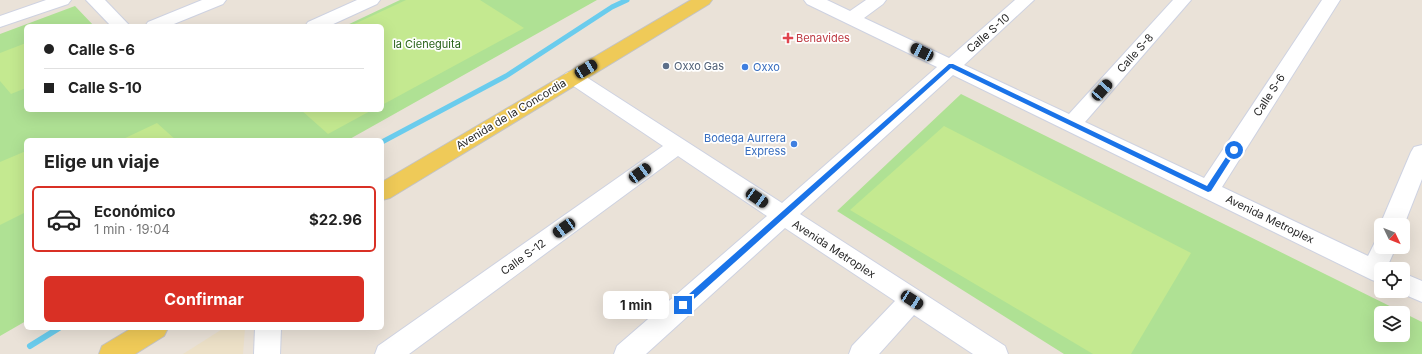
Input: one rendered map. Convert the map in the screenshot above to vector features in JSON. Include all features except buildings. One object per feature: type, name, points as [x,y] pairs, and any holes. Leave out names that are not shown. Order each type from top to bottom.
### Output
[{"type":"main road","name":"Avenida de la Concordia","points":[[384,191],[703,0]]},
{"type":"main road","points":[[112,354],[152,330]]},
{"type":"street","points":[[0,22],[62,0]]},
{"type":"street","points":[[95,0],[119,24]]},
{"type":"street","points":[[159,24],[217,0]]},
{"type":"street","points":[[318,24],[371,0]]},
{"type":"street","name":"Avenida Metroplex","points":[[813,0],[1374,269]]},
{"type":"street","points":[[852,18],[876,0]]},
{"type":"street","name":"Calle S-10","points":[[627,354],[1025,0]]},
{"type":"street","name":"Calle S-8","points":[[1072,124],[1182,0]]},
{"type":"street","name":"Calle S-6","points":[[1208,190],[1331,0]]},
{"type":"street","name":"Avenida Metroplex","points":[[573,77],[995,354]]},
{"type":"street","name":"Calle S-12","points":[[388,354],[678,146]]},
{"type":"street","points":[[1395,218],[1422,152]]},
{"type":"street","points":[[1410,286],[1422,292]]},
{"type":"street","points":[[862,354],[912,300]]},
{"type":"street","points":[[267,354],[268,330]]},
{"type":"shaded area","points":[[221,330],[245,330],[243,354],[183,354]]},
{"type":"green space","name":"la Cieneguita","points":[[400,0],[597,0],[352,138],[24,138],[24,322],[0,336],[0,34],[24,25],[24,112],[384,112],[384,24],[349,24]]},
{"type":"green space","points":[[406,0],[480,0],[524,28],[384,104],[384,24],[354,24]]},
{"type":"green space","name":"la Cieneguita","points":[[75,6],[92,24],[27,24]]},
{"type":"green space","points":[[24,44],[24,89],[11,94],[0,81],[0,53]]},
{"type":"green space","points":[[961,94],[1390,306],[1374,306],[1374,342],[1410,342],[1410,316],[1422,322],[1422,354],[1064,354],[837,211]]},
{"type":"green space","points":[[303,112],[368,112],[328,134]]},
{"type":"green space","points":[[157,123],[174,138],[125,138]]},
{"type":"green space","points":[[944,126],[1191,253],[1131,354],[1093,354],[850,210]]},
{"type":"green space","points":[[24,152],[24,213],[0,225],[0,162]]},
{"type":"waterway","points":[[384,141],[506,76],[612,7],[627,0]]},
{"type":"waterway","points":[[30,346],[56,330]]},
{"type":"place","name":"Benavides","points":[[788,38]]},
{"type":"place","name":"Oxxo Gas","points":[[666,66]]},
{"type":"place","name":"Oxxo","points":[[745,67]]},
{"type":"place","name":"Bodega Aurrera Express","points":[[794,144]]},
{"type":"route","points":[[683,305],[951,65],[1208,190],[1234,150]]}]
